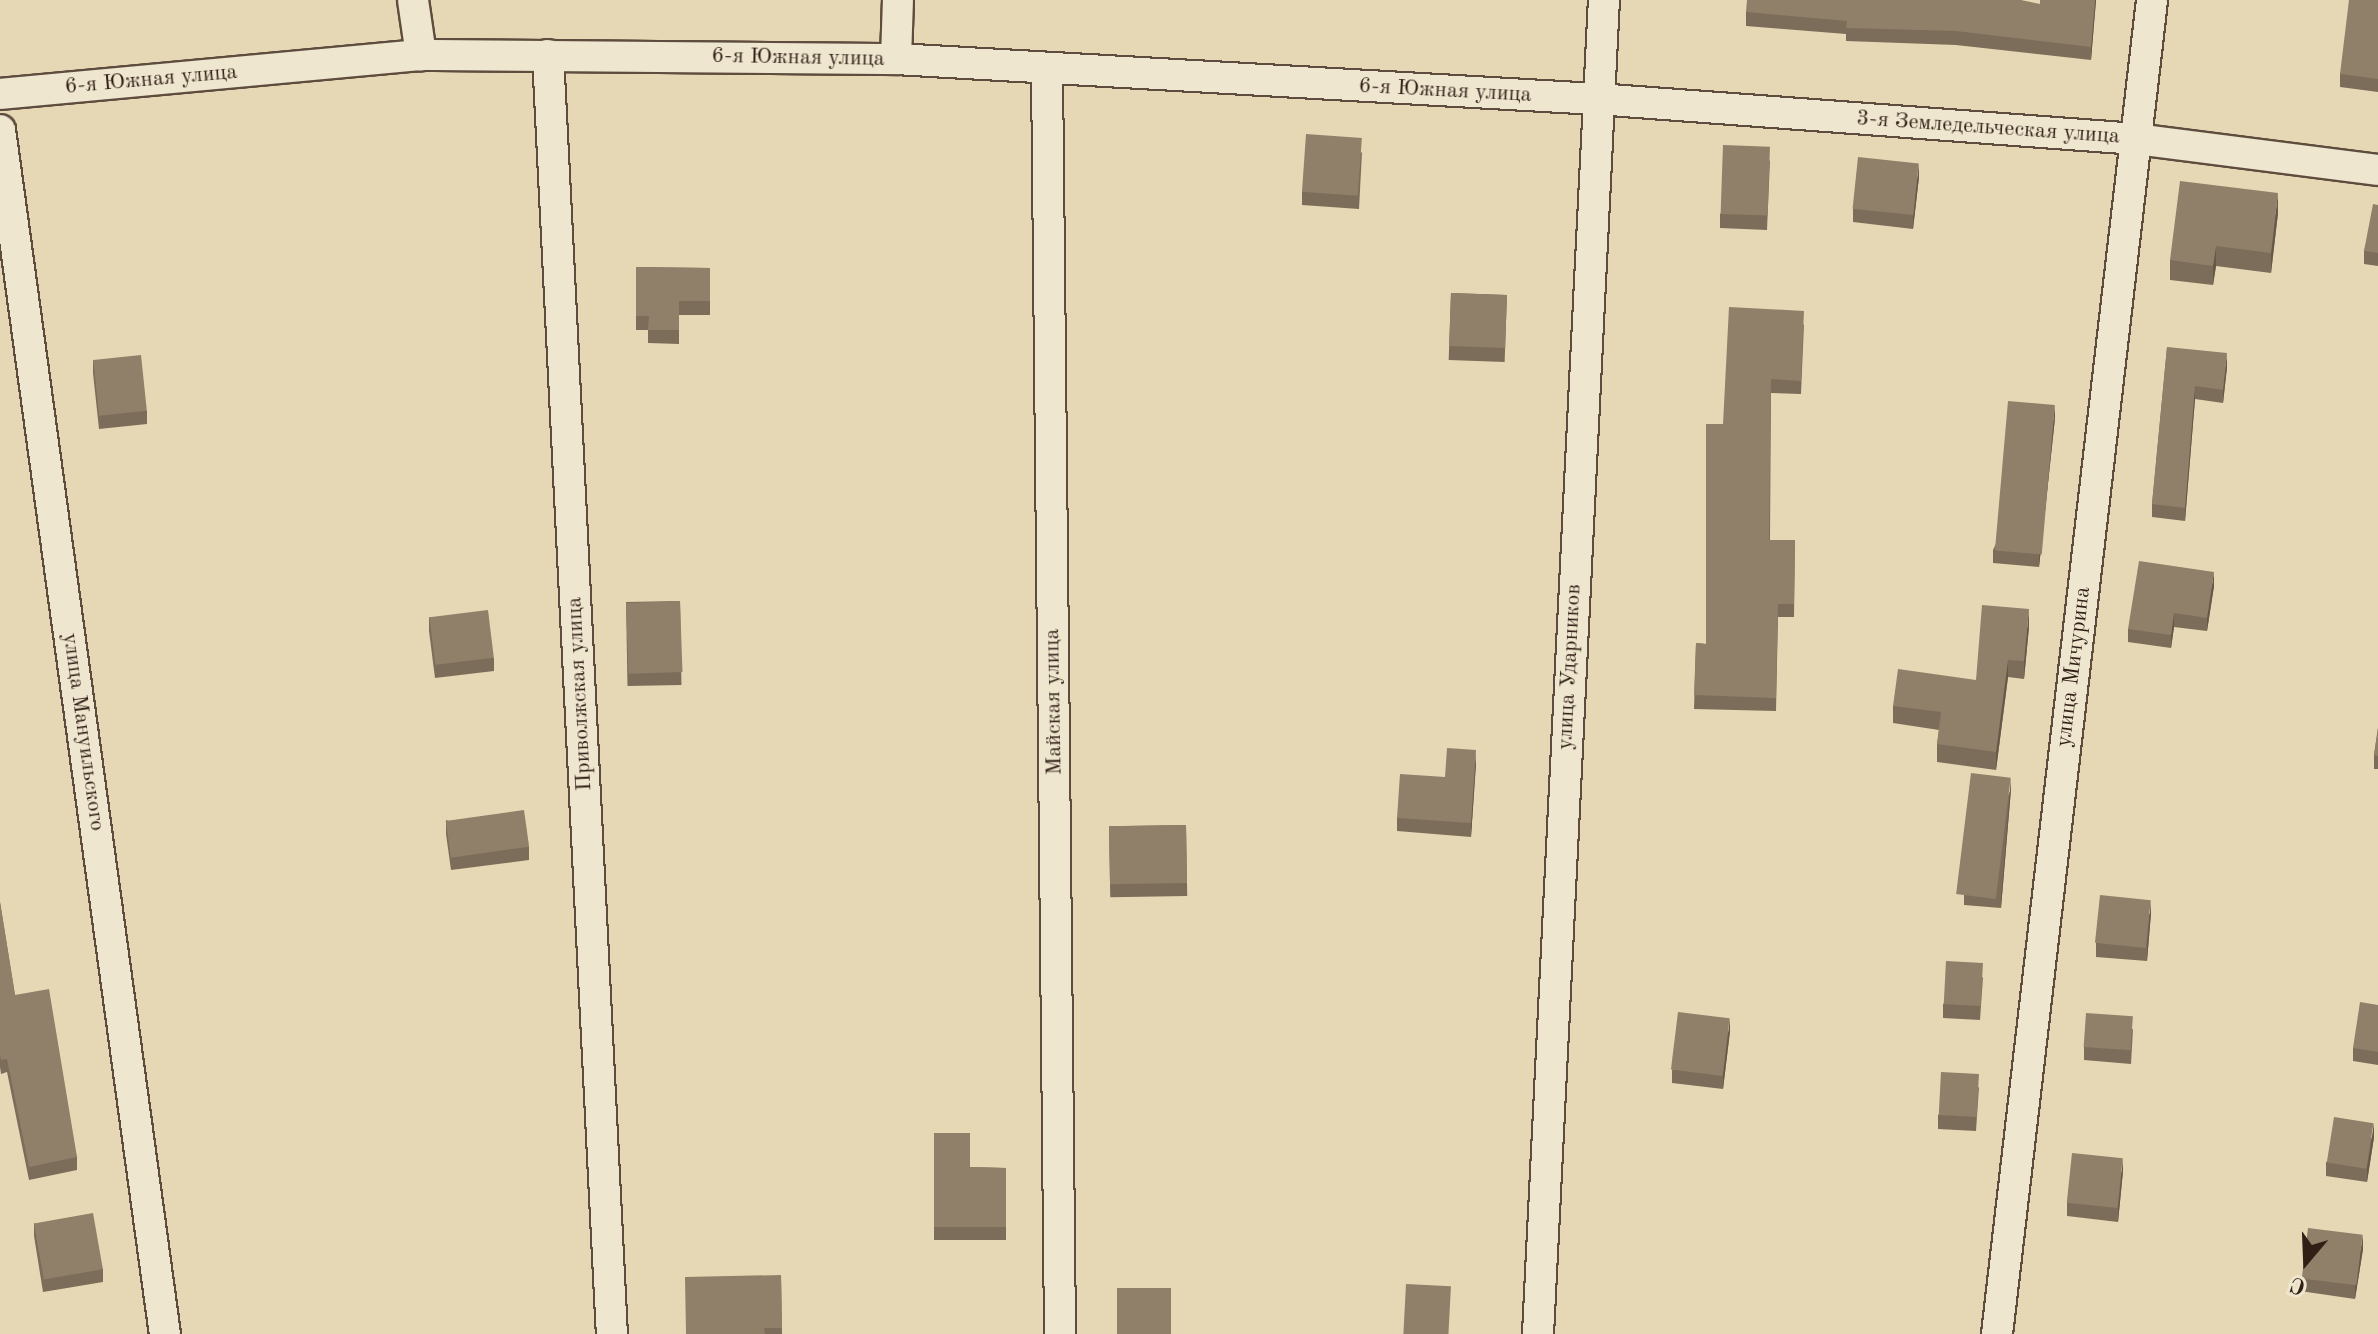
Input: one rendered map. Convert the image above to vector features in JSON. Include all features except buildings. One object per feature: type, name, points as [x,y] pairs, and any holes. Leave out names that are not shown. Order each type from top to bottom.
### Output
[{"type":"street","points":[[413,0],[421,55]]},
{"type":"street","points":[[896,59],[898,0]]},
{"type":"street","name":"улица Ударников","points":[[1538,1334],[1604,0]]},
{"type":"street","name":"улица Мичурина","points":[[1997,1334],[2152,0]]},
{"type":"street","name":"6-я Южная улица","points":[[0,94],[421,55],[548,55],[896,59],[1047,71],[1597,99]]},
{"type":"street","name":"Приволжская улица","points":[[548,55],[612,1334]]},
{"type":"street","name":"Майская улица","points":[[1047,71],[1060,1334]]},
{"type":"street","name":"3-я Земледельческая улица","points":[[1597,99],[2136,139],[2378,170]]},
{"type":"street","name":"улица Мануильского","points":[[0,130],[165,1334]]}]
